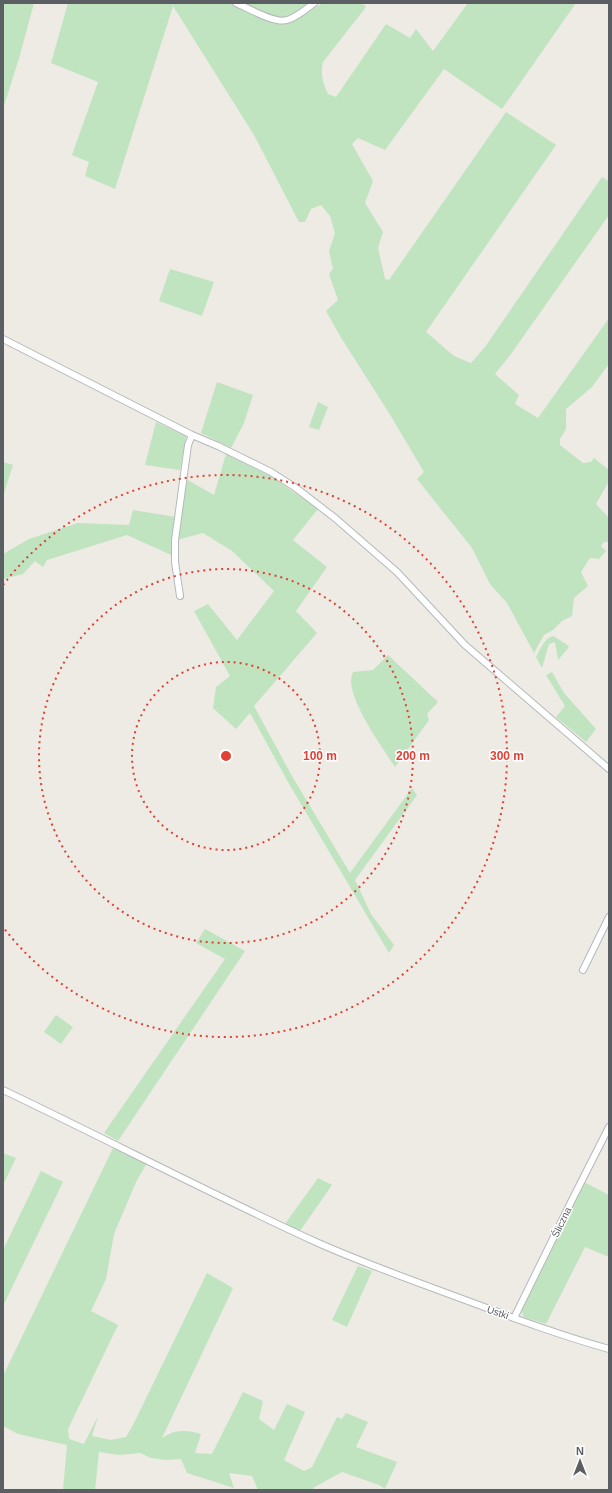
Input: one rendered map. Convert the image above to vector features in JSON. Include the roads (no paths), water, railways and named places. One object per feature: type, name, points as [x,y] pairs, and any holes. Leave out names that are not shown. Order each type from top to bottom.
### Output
[{"type":"street","points":[[236,3],[277,20],[286,20],[314,3]]},
{"type":"street","points":[[3,339],[271,472],[296,488],[335,518],[397,572],[465,645],[609,769]]},
{"type":"street","points":[[180,596],[175,562],[174,540],[188,445],[192,434]]},
{"type":"street","points":[[583,970],[609,917]]},
{"type":"street","name":"Ustki","points":[[3,1090],[318,1243],[492,1311],[555,1333],[609,1349]]},
{"type":"street","name":"Śliczna","points":[[514,1318],[609,1127]]}]
